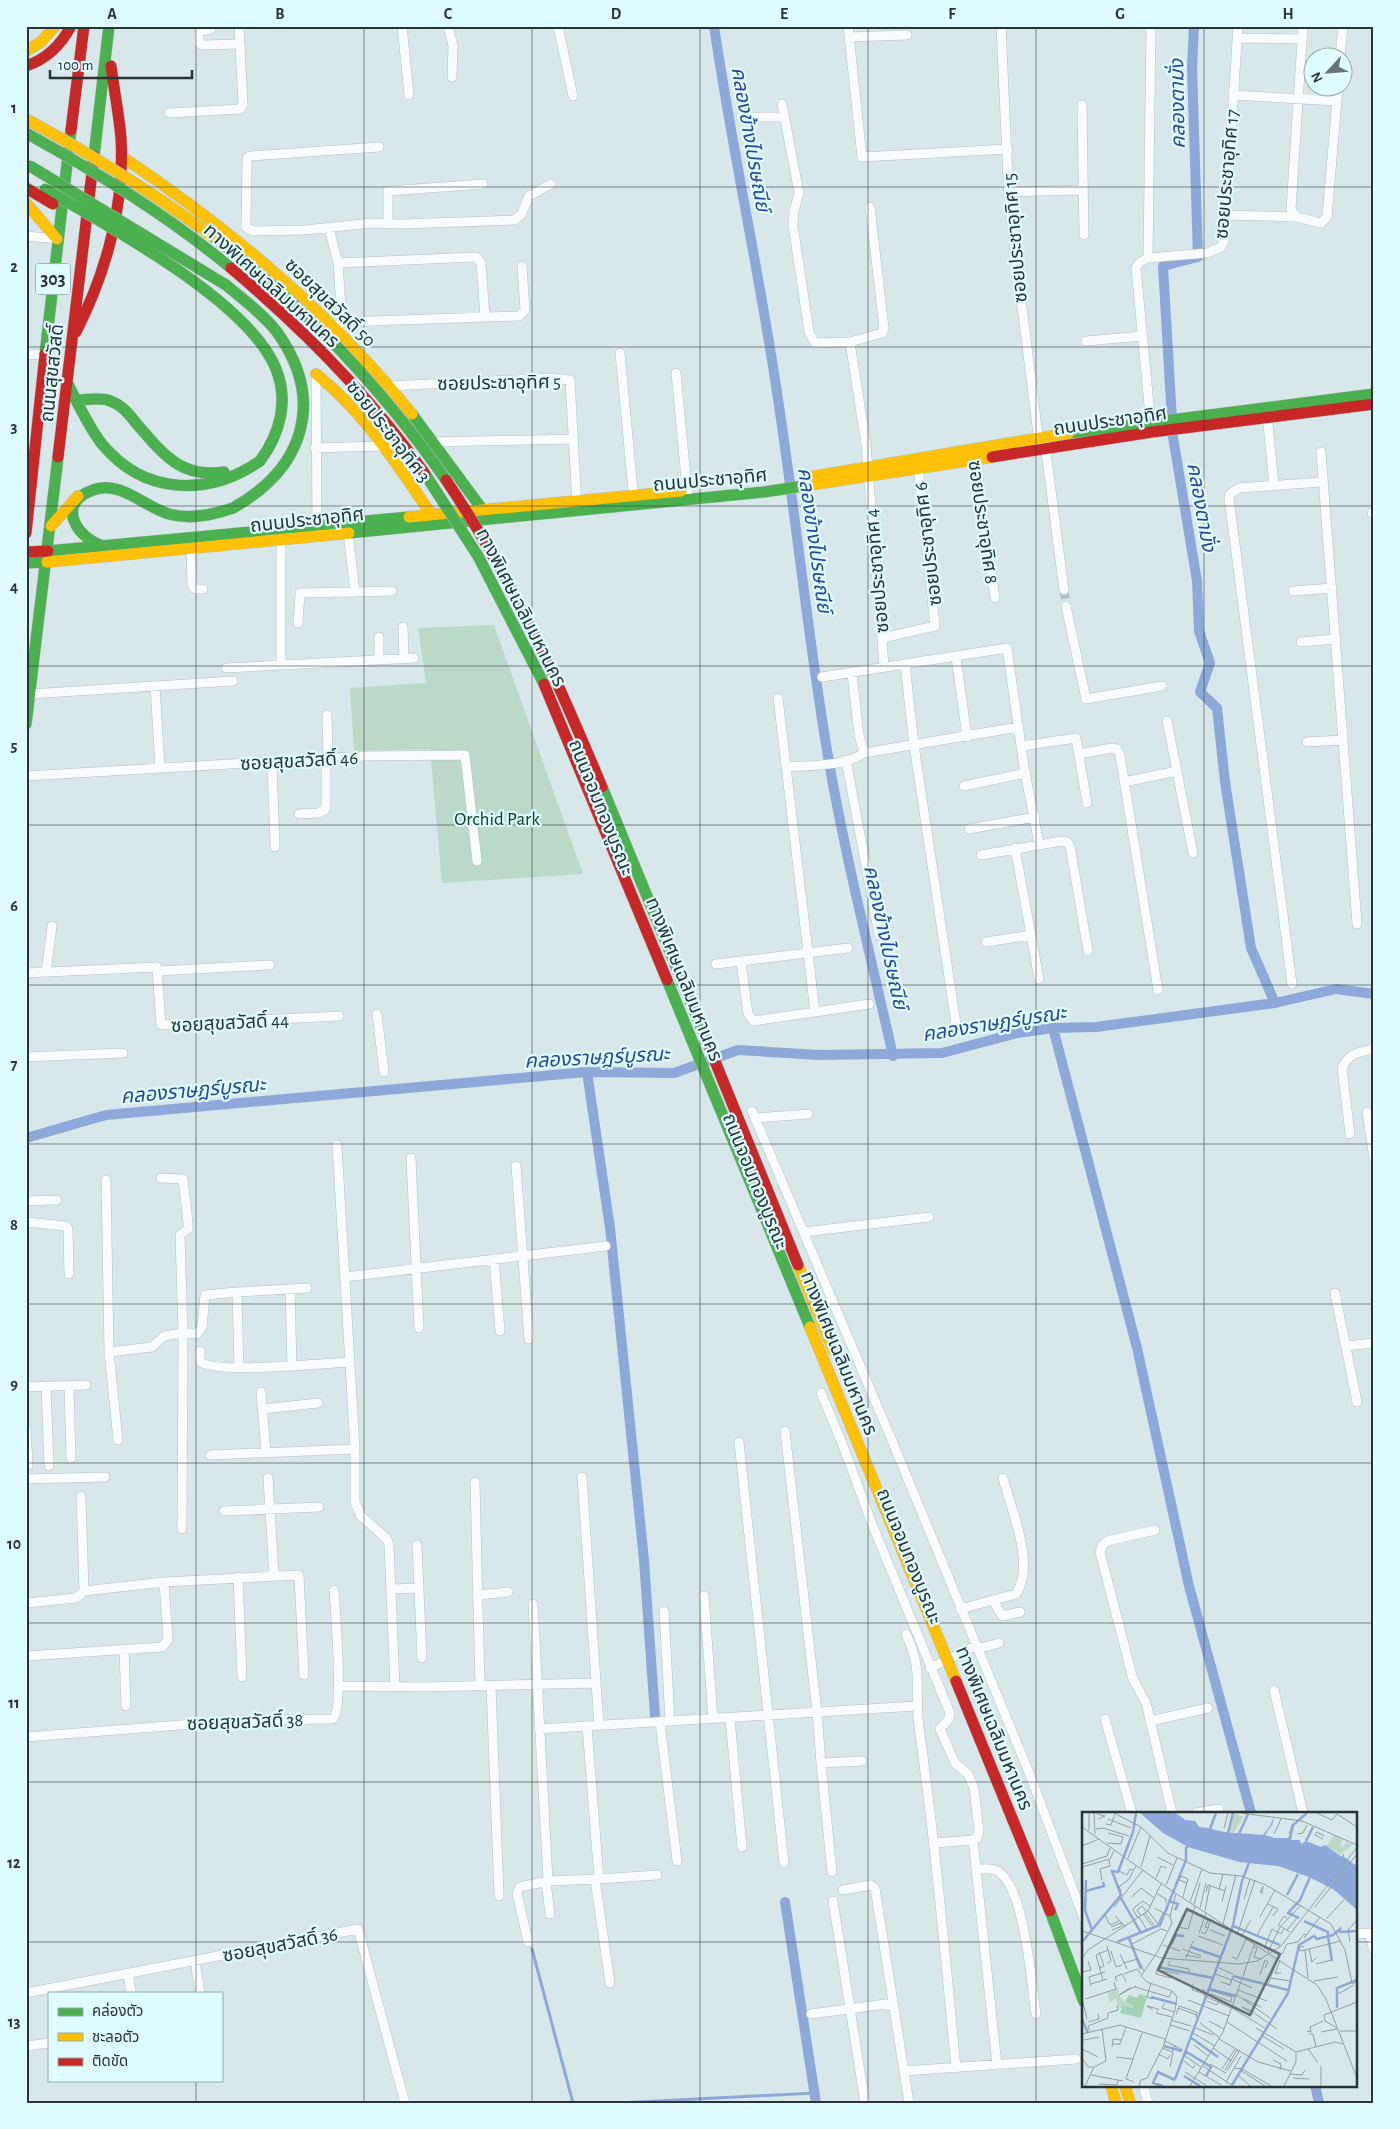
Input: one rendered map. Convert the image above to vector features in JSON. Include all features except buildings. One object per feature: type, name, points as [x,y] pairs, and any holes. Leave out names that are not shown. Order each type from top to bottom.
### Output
[{"type":"main road","points":[[26,51],[41,42],[55,26]]},
{"type":"main road","points":[[26,66],[43,59],[54,50],[71,26]]},
{"type":"main road","name":"ถนนสุขสวัสดิ์","points":[[26,533],[57,239],[84,26]]},
{"type":"main road","name":"ถนนสุขสวัสดิ์","points":[[26,724],[48,557],[110,26]]},
{"type":"main road","points":[[72,339],[98,286],[112,228],[121,175],[121,138],[107,42]]},
{"type":"main road","name":"ทางพิเศษเฉลิมมหานคร","points":[[26,118],[90,153],[154,194],[230,250],[272,286],[328,340],[378,394],[450,485],[470,515],[494,555],[558,681],[839,1365]]},
{"type":"main road","name":"ทางพิเศษเฉลิมมหานคร","points":[[26,133],[87,166],[172,222],[223,261],[289,319],[332,362],[384,422],[433,485],[476,551],[542,678],[1028,1853],[1082,1997]]},
{"type":"main road","name":"ซอยสุขสวัสดิ์ 50","points":[[121,156],[211,218],[339,325],[389,386],[482,509]]},
{"type":"main road","points":[[26,164],[223,282],[266,320],[290,351],[300,375],[304,395],[303,417],[296,447],[285,467],[272,482],[254,496],[233,508],[204,516],[181,516],[159,511],[115,488],[103,487],[88,492],[70,503],[51,526]]},
{"type":"main road","points":[[26,178],[182,275],[223,306],[260,342],[275,366],[282,401],[280,422],[276,436],[256,457],[245,473],[217,485],[186,487],[155,480],[134,471],[114,456],[93,431],[68,384]]},
{"type":"main road","points":[[26,188],[124,248],[194,297]]},
{"type":"main road","points":[[26,203],[57,239]]},
{"type":"main road","points":[[76,400],[105,399],[117,403],[176,464],[196,474],[207,475],[227,471],[256,457],[270,420],[270,388],[260,360],[229,326]]},
{"type":"main road","name":"ซอยประชาอุทิศ 3","points":[[316,374],[336,391],[382,446],[430,514]]},
{"type":"main road","name":"ถนนประชาอุทิศ","points":[[48,557],[107,547],[317,531],[430,514],[577,504],[783,486],[974,452],[1151,426],[1164,418],[1186,421],[1374,394]]},
{"type":"main road","name":"ถนนประชาอุทิศ","points":[[1266,411],[1374,404]]},
{"type":"main road","name":"ถนนประชาอุทิศ","points":[[1151,426],[1165,430],[1186,421]]},
{"type":"main road","name":"ถนนประชาอุทิศ","points":[[868,470],[918,466],[974,452]]},
{"type":"main road","points":[[88,492],[74,506],[73,519],[83,536],[94,543],[107,547]]},
{"type":"main road","name":"ถนนประชาอุทิศ","points":[[317,531],[348,532],[466,521],[577,504]]},
{"type":"main road","name":"ถนนประชาอุทิศ","points":[[48,557],[191,548],[281,534]]},
{"type":"main road","points":[[26,552],[48,557]]},
{"type":"main road","points":[[26,563],[48,557]]},
{"type":"main road","name":"ทางพิเศษเฉลิมมหานคร","points":[[945,1624],[983,1716]]},
{"type":"main road","points":[[1054,1891],[1082,1963]]},
{"type":"main road","points":[[1111,2086],[1116,2103]]},
{"type":"main road","points":[[1125,2086],[1130,2103]]},
{"type":"street","points":[[169,113],[240,110],[243,105],[238,26]]},
{"type":"street","points":[[402,26],[409,95]]},
{"type":"street","points":[[448,26],[453,46],[452,76]]},
{"type":"street","points":[[558,26],[573,96]]},
{"type":"street","points":[[848,26],[862,157],[1008,149]]},
{"type":"street","name":"ซอยประชาอุทิศ 15","points":[[1001,26],[1009,192],[1024,331],[1064,590]]},
{"type":"street","points":[[1150,26],[1148,258],[1140,262],[1136,268],[1151,426]]},
{"type":"street","name":"ซอยประชาอุทิศ 17","points":[[1148,258],[1207,253],[1222,247],[1226,215],[1238,26]]},
{"type":"street","points":[[1296,217],[1291,210],[1303,26]]},
{"type":"street","points":[[1341,48],[1343,26]]},
{"type":"street","points":[[211,29],[198,32],[199,43],[202,45],[239,44]]},
{"type":"street","points":[[849,38],[907,35]]},
{"type":"street","points":[[1237,38],[1302,39]]},
{"type":"street","points":[[1233,95],[1337,101]]},
{"type":"street","points":[[1226,215],[1296,217],[1321,223],[1327,217],[1337,98]]},
{"type":"street","points":[[782,104],[799,193],[794,211],[793,226],[809,332],[811,339],[819,344],[850,342],[877,336],[882,333],[884,328],[870,207]]},
{"type":"street","points":[[1082,105],[1084,235]]},
{"type":"street","points":[[742,117],[784,117]]},
{"type":"street","points":[[379,147],[255,154],[247,158],[245,223],[248,229],[269,231],[388,224],[514,220],[521,215],[529,196],[551,184]]},
{"type":"street","points":[[388,224],[388,191],[483,184]]},
{"type":"street","points":[[1009,192],[1082,190]]},
{"type":"street","points":[[329,228],[338,263],[339,325],[522,314],[525,310],[522,266]]},
{"type":"street","points":[[26,236],[57,239]]},
{"type":"street","points":[[338,263],[476,257],[481,262],[485,317]]},
{"type":"street","points":[[1086,341],[1142,336]]},
{"type":"street","name":"ซอยประชาอุทิศ 4","points":[[850,342],[868,470],[884,666]]},
{"type":"street","points":[[620,353],[634,499]]},
{"type":"street","points":[[26,355],[45,354]]},
{"type":"street","points":[[676,373],[688,494]]},
{"type":"street","points":[[316,374],[317,531]]},
{"type":"street","name":"ซอยประชาอุทิศ 5","points":[[389,386],[565,378],[570,380],[572,386],[577,504]]},
{"type":"street","points":[[1266,411],[1274,485]]},
{"type":"street","points":[[432,442],[573,438]]},
{"type":"street","points":[[315,448],[382,446]]},
{"type":"street","name":"ซอยประชาอุทิศ 8","points":[[974,452],[995,598]]},
{"type":"street","points":[[1321,452],[1358,924]]},
{"type":"street","name":"ซอยประชาอุทิศ 6","points":[[882,638],[935,626],[918,466]]},
{"type":"street","points":[[1292,984],[1259,743],[1243,596],[1229,504],[1230,494],[1239,488],[1322,482]]},
{"type":"street","name":"ถนนจอมทองบูรณะ","points":[[466,521],[493,567],[545,670],[952,1657],[1037,1865],[1082,1984]]},
{"type":"street","points":[[348,532],[355,592]]},
{"type":"street","points":[[281,534],[281,664]]},
{"type":"street","points":[[191,548],[192,585],[195,589],[203,589]]},
{"type":"street","points":[[1293,591],[1332,588]]},
{"type":"street","points":[[298,623],[300,593],[392,591]]},
{"type":"street","points":[[1066,606],[1086,699],[1162,686]]},
{"type":"street","points":[[403,627],[404,659]]},
{"type":"street","points":[[379,637],[380,660]]},
{"type":"street","points":[[1301,642],[1336,639]]},
{"type":"street","points":[[822,677],[1007,648],[1026,774],[1039,844]]},
{"type":"street","points":[[956,657],[967,737]]},
{"type":"street","points":[[226,668],[414,658]]},
{"type":"street","points":[[905,664],[914,745],[956,1024]]},
{"type":"street","points":[[852,673],[859,735],[864,753]]},
{"type":"street","points":[[30,694],[233,681]]},
{"type":"street","points":[[155,686],[160,768]]},
{"type":"street","points":[[778,698],[815,1012]]},
{"type":"street","points":[[298,814],[319,814],[326,809],[326,715]]},
{"type":"street","points":[[1167,721],[1193,853]]},
{"type":"street","points":[[786,767],[846,760],[864,753],[1019,727]]},
{"type":"street","points":[[1022,746],[1076,738],[1087,803]]},
{"type":"street","points":[[1307,742],[1343,740]]},
{"type":"street","points":[[1079,754],[1112,748],[1117,750],[1124,782],[1158,990]]},
{"type":"street","name":"ซอยสุขสวัสดิ์ 46","points":[[26,776],[327,758],[465,755],[477,861]]},
{"type":"street","points":[[846,760],[880,934]]},
{"type":"street","points":[[272,761],[275,847]]},
{"type":"street","points":[[1124,782],[1177,771]]},
{"type":"street","points":[[964,786],[1026,774]]},
{"type":"street","points":[[969,829],[1035,817]]},
{"type":"street","points":[[981,855],[1062,841],[1070,846],[1088,951]]},
{"type":"street","points":[[1015,848],[1039,979]]},
{"type":"street","points":[[46,972],[52,926]]},
{"type":"street","points":[[986,942],[1031,935]]},
{"type":"street","points":[[716,964],[848,948]]},
{"type":"street","points":[[741,962],[748,1014],[754,1021],[869,1004]]},
{"type":"street","points":[[26,973],[158,968],[158,971],[270,965]]},
{"type":"street","name":"ซอยสุขสวัสดิ์ 44","points":[[158,971],[161,1025],[339,1016]]},
{"type":"street","points":[[377,1014],[384,1072]]},
{"type":"street","points":[[1350,1134],[1342,1068],[1353,1053],[1374,1049]]},
{"type":"street","points":[[26,1057],[123,1053]]},
{"type":"street","points":[[1367,1112],[1374,1158]]},
{"type":"street","points":[[808,1114],[754,1115],[894,1443],[960,1609],[1030,1775],[1082,1914]]},
{"type":"street","points":[[336,1145],[350,1362],[357,1510],[386,1538],[389,1544],[395,1687]]},
{"type":"street","points":[[743,1150],[767,1147]]},
{"type":"street","points":[[411,1158],[419,1328]]},
{"type":"street","points":[[516,1166],[529,1339]]},
{"type":"street","points":[[161,1178],[179,1177],[184,1183],[188,1223],[188,1229],[180,1235],[183,1333],[182,1528]]},
{"type":"street","points":[[106,1180],[109,1352],[118,1440]]},
{"type":"street","points":[[26,1201],[57,1200]]},
{"type":"street","points":[[804,1232],[930,1217]]},
{"type":"street","points":[[26,1222],[66,1226],[68,1230],[69,1274]]},
{"type":"street","points":[[345,1277],[606,1246]]},
{"type":"street","points":[[494,1259],[500,1331]]},
{"type":"street","points":[[109,1352],[152,1347],[160,1338],[183,1333],[197,1334],[200,1332],[205,1295],[307,1288]]},
{"type":"street","points":[[290,1290],[292,1366]]},
{"type":"street","points":[[237,1292],[239,1368]]},
{"type":"street","points":[[1335,1293],[1357,1402]]},
{"type":"street","points":[[1346,1346],[1374,1343]]},
{"type":"street","points":[[200,1351],[200,1361],[203,1365],[239,1368],[350,1362]]},
{"type":"street","points":[[26,1387],[86,1385]]},
{"type":"street","points":[[46,1386],[49,1466]]},
{"type":"street","points":[[69,1386],[71,1458]]},
{"type":"street","points":[[261,1392],[266,1452]]},
{"type":"street","points":[[821,1393],[930,1668],[950,1713],[949,1719],[940,1729],[955,1763],[968,1774],[974,1788],[979,1831],[977,1838],[973,1840],[935,1843]]},
{"type":"street","points":[[262,1409],[318,1403]]},
{"type":"street","points":[[26,1428],[28,1465]]},
{"type":"street","points":[[785,1430],[818,1712],[832,1872]]},
{"type":"street","points":[[739,1442],[770,1716],[784,1863]]},
{"type":"street","points":[[210,1454],[355,1449]]},
{"type":"street","points":[[26,1479],[105,1477]]},
{"type":"street","points":[[268,1478],[274,1575]]},
{"type":"street","points":[[582,1478],[599,1726]]},
{"type":"street","points":[[960,1609],[1016,1594],[1018,1591],[1025,1554],[1003,1478]]},
{"type":"street","points":[[475,1482],[480,1686]]},
{"type":"street","points":[[81,1496],[84,1591]]},
{"type":"street","points":[[224,1511],[319,1506]]},
{"type":"street","points":[[1155,1530],[1107,1541],[1102,1546],[1100,1552],[1133,1679],[1144,1699],[1172,1812]]},
{"type":"street","points":[[417,1545],[422,1658]]},
{"type":"street","points":[[26,1603],[76,1598],[84,1591],[164,1582],[299,1575],[304,1675]]},
{"type":"street","points":[[238,1577],[242,1677]]},
{"type":"street","points":[[26,1656],[162,1647],[168,1640],[164,1582]]},
{"type":"street","points":[[391,1589],[419,1588]]},
{"type":"street","name":"ซอยสุขสวัสดิ์ 38","points":[[26,1737],[226,1721],[333,1719],[337,1715],[338,1686],[334,1590]]},
{"type":"street","points":[[478,1595],[508,1592]]},
{"type":"street","points":[[704,1596],[713,1719]]},
{"type":"street","points":[[993,1600],[1002,1616],[1020,1612]]},
{"type":"street","points":[[533,1604],[550,1914]]},
{"type":"street","points":[[664,1611],[670,1721]]},
{"type":"street","points":[[906,1634],[918,1666],[919,1679],[916,1706],[935,1843],[956,2068]]},
{"type":"street","points":[[930,1668],[976,1648],[999,1643]]},
{"type":"street","points":[[124,1650],[126,1706]]},
{"type":"street","points":[[338,1686],[491,1686],[596,1683]]},
{"type":"street","points":[[491,1686],[499,1896]]},
{"type":"street","points":[[1274,1690],[1303,1812]]},
{"type":"street","points":[[539,1729],[730,1719],[916,1706]]},
{"type":"street","points":[[1150,1721],[1208,1708]]},
{"type":"street","points":[[730,1719],[742,1848]]},
{"type":"street","points":[[1105,1719],[1132,1812]]},
{"type":"street","points":[[660,1722],[677,1861]]},
{"type":"street","points":[[587,1726],[597,1879],[610,1983]]},
{"type":"street","points":[[821,1763],[862,1761]]},
{"type":"street","points":[[1202,1812],[1219,1809]]},
{"type":"street","points":[[973,1840],[997,2065]]},
{"type":"street","points":[[976,1869],[996,1870],[1010,1882],[1021,1909],[1036,2014]]},
{"type":"street","points":[[528,1942],[518,1890],[520,1887],[547,1882],[657,1875]]},
{"type":"street","points":[[843,1890],[871,1885],[875,1888],[909,2103]]},
{"type":"street","points":[[833,1901],[865,2103]]},
{"type":"street","name":"ซอยสุขสวัสดิ์ 36","points":[[26,1993],[358,1929],[406,2103]]},
{"type":"street","points":[[1358,1934],[1369,1932],[1374,1950]]},
{"type":"street","points":[[195,1961],[200,1992]]},
{"type":"street","points":[[128,1974],[131,1992]]},
{"type":"street","points":[[812,2014],[893,2003]]},
{"type":"street","points":[[26,2046],[48,2043]]},
{"type":"street","points":[[904,2071],[1076,2059]]},
{"type":"street","points":[[1117,2086],[1122,2103]]},
{"type":"street","points":[[1143,2086],[1148,2103]]},
{"type":"green space","name":"Orchid Park","points":[[494,625],[583,874],[442,883],[430,749],[354,751],[350,688],[426,683],[418,628]]},
{"type":"waterway","name":"คลองข้างไปรษณีย์","points":[[714,26],[774,373],[817,687],[831,773],[847,854],[893,1056]]},
{"type":"waterway","name":"คลองตามั่ง","points":[[1194,26],[1192,67],[1198,257],[1163,266],[1173,437],[1197,581],[1199,631],[1210,663],[1200,692],[1217,708],[1225,782],[1251,948],[1275,1003]]},
{"type":"waterway","name":"คลองราษฎร์บูรณะ","points":[[26,1138],[106,1115],[587,1072],[674,1073],[738,1050],[819,1055],[942,1053],[1017,1033],[1053,1028],[1096,1027],[1275,1003],[1336,989],[1374,994]]},
{"type":"waterway","points":[[1053,1028],[1137,1348],[1189,1586],[1251,1812]]},
{"type":"waterway","points":[[587,1072],[610,1228],[644,1560],[655,1716]]},
{"type":"waterway","points":[[785,1902],[816,2103]]},
{"type":"waterway","points":[[532,1949],[573,2103]]},
{"type":"waterway","points":[[1315,2086],[1319,2103]]},
{"type":"waterway","points":[[618,2103],[815,2093]]},
{"type":"tunnel","points":[[1064,590],[1066,606]]},
{"type":"traffic: fast","points":[[94,156],[109,26]]},
{"type":"traffic: fast","points":[[45,354],[71,130]]},
{"type":"traffic: fast","points":[[26,133],[132,196],[182,230],[231,268]]},
{"type":"traffic: fast","points":[[30,166],[226,285],[259,313],[277,332],[292,358],[301,383],[303,407],[300,431],[291,453],[277,473],[257,492],[233,508]]},
{"type":"traffic: fast","points":[[45,189],[139,244],[174,267],[208,292],[237,317],[261,343],[276,369],[280,381],[282,405],[273,440],[260,461]]},
{"type":"traffic: fast","points":[[212,236],[277,289],[339,349],[396,413],[446,480]]},
{"type":"traffic: fast","points":[[68,384],[102,444],[119,461],[137,473],[157,481],[177,485],[198,485],[219,481],[240,473],[260,461]]},
{"type":"traffic: fast","points":[[1069,433],[1374,394]]},
{"type":"traffic: fast","points":[[76,400],[102,399],[114,403],[125,410],[164,454],[174,461],[196,472],[224,472]]},
{"type":"traffic: fast","points":[[412,414],[482,509]]},
{"type":"traffic: fast","points":[[26,724],[58,457]]},
{"type":"traffic: fast","points":[[425,474],[478,556],[544,684]]},
{"type":"traffic: fast","points":[[349,533],[764,492],[803,486]]},
{"type":"traffic: fast","points":[[107,547],[86,537],[74,521],[75,503],[81,496],[93,490],[103,488],[123,491],[160,511],[177,516],[201,516],[233,508]]},
{"type":"traffic: fast","points":[[48,551],[409,517]]},
{"type":"traffic: fast","points":[[26,563],[47,562]]},
{"type":"traffic: fast","points":[[602,787],[710,1049]]},
{"type":"traffic: fast","points":[[667,980],[810,1327]]},
{"type":"traffic: fast","points":[[1050,1911],[1082,1997]]},
{"type":"traffic: slow","points":[[26,51],[41,42],[55,26]]},
{"type":"traffic: slow","points":[[26,119],[121,174],[212,236]]},
{"type":"traffic: slow","points":[[121,156],[200,212],[276,274],[347,341],[412,414]]},
{"type":"traffic: slow","points":[[26,203],[57,239]]},
{"type":"traffic: slow","points":[[316,374],[349,405],[379,439],[431,514]]},
{"type":"traffic: slow","points":[[810,477],[1069,433]]},
{"type":"traffic: slow","points":[[803,486],[992,457]]},
{"type":"traffic: slow","points":[[409,517],[681,491]]},
{"type":"traffic: slow","points":[[51,526],[78,496]]},
{"type":"traffic: slow","points":[[47,562],[349,533]]},
{"type":"traffic: slow","points":[[798,1265],[834,1352]]},
{"type":"traffic: slow","points":[[810,1327],[956,1681]]},
{"type":"traffic: slow","points":[[1111,2086],[1116,2103]]},
{"type":"traffic: slow","points":[[1125,2086],[1130,2103]]},
{"type":"traffic: jam","points":[[26,66],[53,51],[71,26]]},
{"type":"traffic: jam","points":[[71,130],[84,26]]},
{"type":"traffic: jam","points":[[76,332],[87,309],[104,262],[111,238],[120,188],[121,138],[111,66]]},
{"type":"traffic: jam","points":[[58,457],[94,156]]},
{"type":"traffic: jam","points":[[26,188],[53,204]]},
{"type":"traffic: jam","points":[[231,268],[284,315],[335,365],[382,418],[425,474]]},
{"type":"traffic: jam","points":[[26,533],[45,354]]},
{"type":"traffic: jam","points":[[992,457],[1152,432],[1374,404]]},
{"type":"traffic: jam","points":[[446,480],[492,554],[532,629],[602,787]]},
{"type":"traffic: jam","points":[[26,552],[48,551]]},
{"type":"traffic: jam","points":[[544,684],[667,980]]},
{"type":"traffic: jam","points":[[710,1049],[798,1265]]},
{"type":"traffic: jam","points":[[956,1681],[1050,1911]]}]
